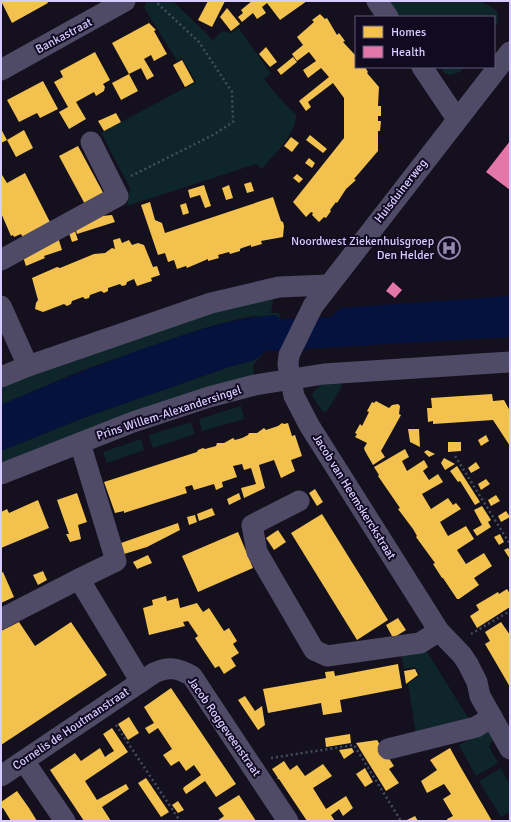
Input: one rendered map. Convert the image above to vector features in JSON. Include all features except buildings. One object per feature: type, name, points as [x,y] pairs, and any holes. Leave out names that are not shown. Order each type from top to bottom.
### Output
[{"type":"street","name":"Bankastraat","points":[[1,70],[125,1]]},
{"type":"street","points":[[377,1],[387,16]]},
{"type":"street","name":"Huisduinerweg","points":[[289,355],[313,306],[328,285],[510,52]]},
{"type":"street","points":[[423,68],[457,119]]},
{"type":"street","points":[[1,260],[118,196],[91,142]]},
{"type":"street","points":[[1,377],[28,366],[211,304],[279,287],[328,285]]},
{"type":"street","points":[[1,306],[28,366]]},
{"type":"street","name":"Jacob van Heemskerckstraat","points":[[289,355],[288,365],[290,380],[300,409],[446,638],[442,643],[460,679],[480,696],[510,749]]},
{"type":"street","name":"Prins Willem-Alexandersingel","points":[[1,474],[133,422],[209,397],[255,385],[324,374],[510,362]]},
{"type":"street","points":[[1,619],[116,561],[80,443]]},
{"type":"street","points":[[299,501],[252,525],[257,552],[314,650],[327,656],[446,638]]},
{"type":"street","points":[[78,580],[141,682]]},
{"type":"street","name":"Jacob Roggeveenstraat","points":[[141,682],[165,668],[180,670],[192,676],[288,821]]},
{"type":"street","name":"Cornelis de Houtmanstraat","points":[[1,776],[141,682]]},
{"type":"street","points":[[388,749],[476,727],[492,717]]},
{"type":"street","points":[[24,761],[65,821]]},
{"type":"path","points":[[112,185],[213,135],[233,122],[232,92],[198,42],[155,1]]},
{"type":"path","points":[[455,456],[510,544]]},
{"type":"path","points":[[446,638],[510,611]]},
{"type":"path","points":[[104,707],[180,821]]},
{"type":"path","points":[[248,761],[354,745],[401,821]]},
{"type":"green space","points":[[147,1],[173,1],[213,40],[222,31],[231,33],[238,27],[271,74],[264,79],[296,115],[295,123],[288,137],[262,169],[256,164],[127,206],[130,188],[101,133],[196,82],[182,58],[177,61],[144,7]]},
{"type":"green space","points":[[382,1],[479,1],[497,11],[498,23],[495,26],[495,16],[392,16]]},
{"type":"green space","points":[[442,68],[463,68],[460,72],[450,75],[444,73]]},
{"type":"green space","points":[[274,295],[271,313],[279,313],[281,319],[253,316],[201,329],[80,371],[1,405],[1,385],[214,306]]},
{"type":"green space","points":[[266,351],[253,365],[254,375],[1,465],[1,451],[83,418],[232,366],[255,360]]},
{"type":"green space","points":[[341,381],[342,386],[327,411],[323,412],[312,396],[314,392],[317,388],[324,384]]},
{"type":"green space","points":[[241,406],[244,419],[202,431],[199,419]]},
{"type":"green space","points":[[191,422],[195,434],[153,448],[149,435]]},
{"type":"green space","points":[[141,439],[144,450],[107,463],[103,452]]},
{"type":"green space","points":[[426,650],[470,721],[416,734],[408,684],[420,675],[415,667],[404,669],[401,654]]},
{"type":"green space","points":[[488,728],[493,739],[489,747],[498,763],[476,776],[459,745]]},
{"type":"green space","points":[[501,768],[510,785],[510,812],[501,817],[479,781]]},
{"type":"shaded area","points":[[510,296],[510,337],[266,351],[255,360],[232,366],[83,418],[1,451],[1,405],[96,366],[199,330],[244,319],[275,315],[281,319],[330,317],[341,308]]},
{"type":"place","name":"Noordwest Ziekenhuisgroep Den Helder","points":[[449,248]]}]
